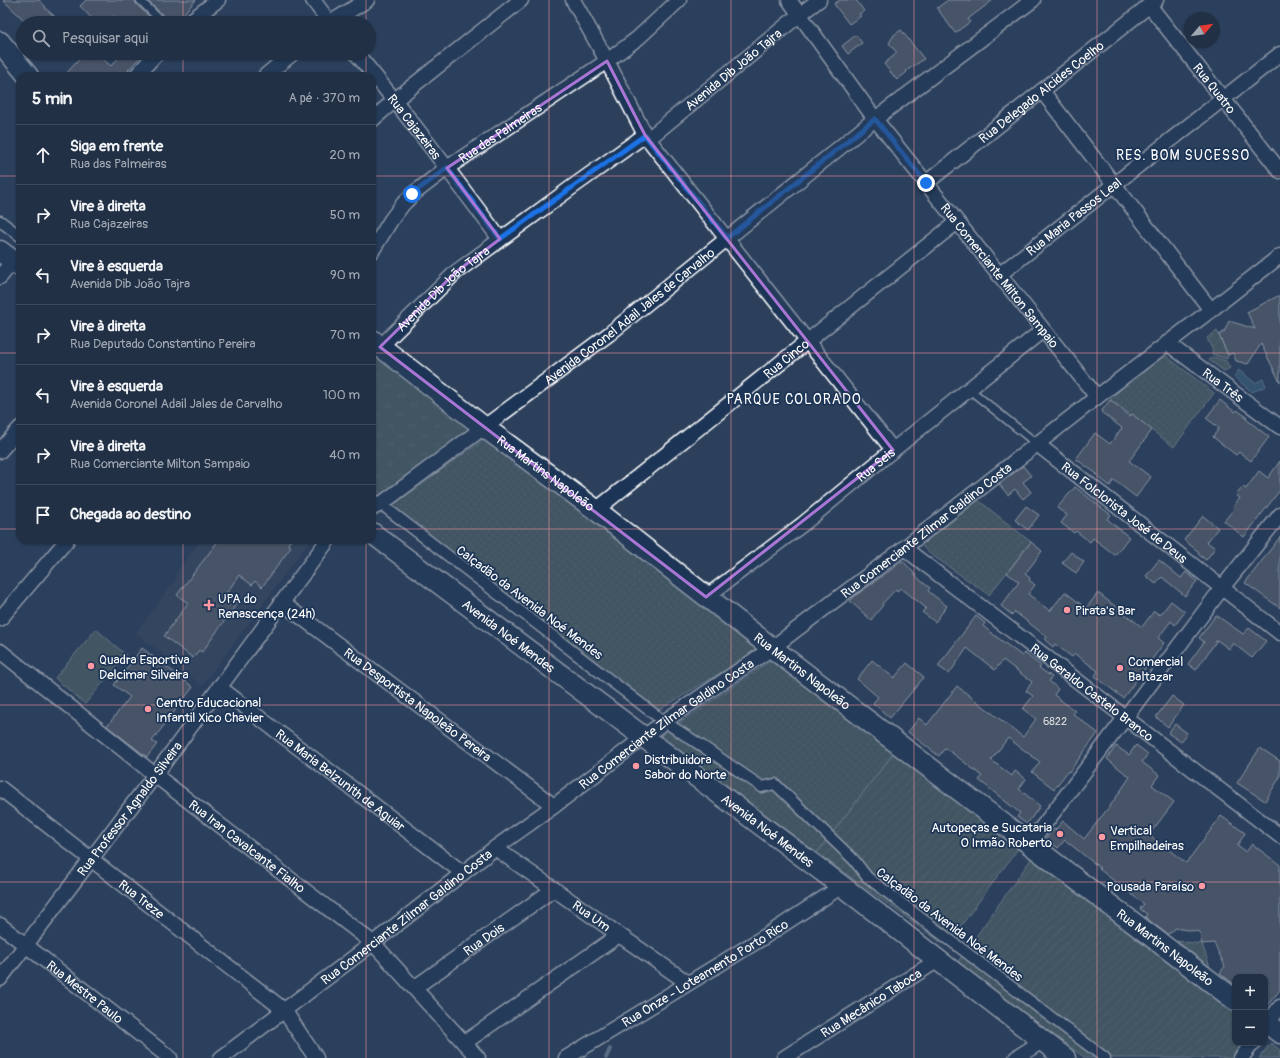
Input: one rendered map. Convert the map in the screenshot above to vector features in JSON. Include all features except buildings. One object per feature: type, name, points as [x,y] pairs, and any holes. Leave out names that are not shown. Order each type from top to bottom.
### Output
[{"type":"main road","points":[[0,42],[25,72]]},
{"type":"main road","name":"Rua Martins Napoleão","points":[[376,343],[484,427],[596,510],[772,648],[1232,998]]},
{"type":"main road","name":"Avenida Noé Mendes","points":[[376,536],[842,886],[1065,1058]]},
{"type":"street","points":[[197,16],[218,0]]},
{"type":"street","points":[[313,0],[325,16]]},
{"type":"street","points":[[341,16],[367,0]]},
{"type":"street","points":[[376,117],[521,0]]},
{"type":"street","points":[[573,0],[647,137],[893,450]]},
{"type":"street","points":[[607,61],[638,38],[679,0]]},
{"type":"street","name":"Rua Comerciante Milton Sampaio","points":[[789,0],[875,119],[1097,397]]},
{"type":"street","name":"Avenida Dib João Tajra","points":[[376,343],[456,272],[500,239],[647,137],[819,0]]},
{"type":"street","name":"Avenida Coronel Adail Jales de Carvalho","points":[[376,502],[381,504],[609,334],[875,119],[1033,0]]},
{"type":"street","name":"Rua Delegado Alcides Coelho","points":[[926,183],[1153,3]]},
{"type":"street","name":"Rua Quatro","points":[[1153,3],[1223,98],[1280,171]]},
{"type":"street","name":"Rua Maria Passos Leal","points":[[999,275],[1280,54]]},
{"type":"street","points":[[140,72],[151,60]]},
{"type":"street","points":[[270,72],[284,60]]},
{"type":"street","name":"Rua Cajazeiras","points":[[362,60],[372,72]]},
{"type":"street","name":"Rua das Palmeiras","points":[[376,245],[403,204],[412,194],[447,168],[607,61]]},
{"type":"street","name":"Rua Cajazeiras","points":[[376,77],[500,239]]},
{"type":"street","points":[[1042,91],[1212,310]]},
{"type":"street","points":[[0,221],[16,233]]},
{"type":"street","name":"Rua Cinco","points":[[596,510],[957,222]]},
{"type":"street","name":"Rua Comerciante Zilmar Galdino Costa","points":[[221,1058],[373,943],[462,873],[554,806],[665,721],[772,648],[904,548],[1280,256]]},
{"type":"street","points":[[0,277],[11,260]]},
{"type":"street","name":"Rua Seis","points":[[706,597],[803,524],[1043,330]]},
{"type":"street","name":"Rua Três","points":[[1167,343],[1280,427]]},
{"type":"street","points":[[0,451],[16,433]]},
{"type":"street","name":"Rua Folclorista José de Deus","points":[[1037,444],[1280,633]]},
{"type":"street","name":"Calçadão da Avenida Noé Mendes","points":[[386,508],[658,717]]},
{"type":"street","points":[[1030,843],[1126,718],[1222,588],[1280,515]]},
{"type":"street","points":[[0,619],[64,544]]},
{"type":"street","name":"Rua Professor Agnaldo Silveira","points":[[0,979],[154,776],[325,544]]},
{"type":"street","name":"Rua Geraldo Castelo Branco","points":[[904,548],[1280,836]]},
{"type":"street","name":"Rua Desportista Napoleão Pereira","points":[[281,602],[554,806]]},
{"type":"street","name":"Rua Iran Cavalcante Fialho","points":[[0,651],[154,776],[373,943],[478,1058]]},
{"type":"street","name":"Rua Maria Belzunith de Aguiar","points":[[219,687],[462,873]]},
{"type":"street","name":"Calçadão da Avenida Noé Mendes","points":[[671,726],[762,787],[775,784],[854,860],[867,877],[1105,1058]]},
{"type":"street","name":"Rua Treze","points":[[0,788],[284,1010]]},
{"type":"street","name":"Rua Um","points":[[495,848],[688,983]]},
{"type":"street","name":"Rua Onze - Loteamento Porto Rico","points":[[566,1058],[842,886]]},
{"type":"street","name":"Rua Dois","points":[[414,988],[480,943],[554,889]]},
{"type":"street","name":"Rua Mestre Paulo","points":[[0,925],[170,1058]]},
{"type":"street","points":[[464,1043],[619,935]]},
{"type":"street","name":"Rua Mecânico Taboca","points":[[784,1058],[938,960]]},
{"type":"street","points":[[1269,1026],[1280,1007]]},
{"type":"street","points":[[284,1010],[316,1058]]},
{"type":"street","points":[[1016,1058],[1042,1041]]},
{"type":"street","points":[[1241,1058],[1251,1046]]},
{"type":"lane","points":[[140,0],[156,16]]},
{"type":"lane","name":"Rua Folclorista José de Deus","points":[[970,390],[1037,444]]},
{"type":"highlighted area","points":[[607,61],[645,135],[893,450],[706,597],[380,347],[456,272],[500,239],[447,168]]},
{"type":"shaded area","name":"UPA do Renascença (24h)","points":[[197,544],[307,544],[202,686],[136,633],[177,577],[175,575]]},
{"type":"green space","points":[[1217,331],[1228,355],[1227,359],[1211,353],[1213,351],[1207,338]]},
{"type":"green space","points":[[376,352],[471,428],[383,495],[376,490]]},
{"type":"green space","points":[[1162,353],[1214,393],[1174,447],[1110,399]]},
{"type":"green space","points":[[1214,357],[1226,361],[1230,368],[1224,371],[1209,360]]},
{"type":"green space","points":[[486,438],[760,649],[659,710],[391,506]]},
{"type":"green space","points":[[978,500],[1031,542],[989,595],[929,553],[921,545]]},
{"type":"green space","name":"Quadra Esportiva Delcimar Silveira","points":[[96,629],[126,655],[85,704],[55,678]]},
{"type":"green space","points":[[773,659],[895,751],[817,853],[659,737]]},
{"type":"green space","points":[[895,751],[1020,846],[946,946],[817,853]]},
{"type":"green space","points":[[1034,855],[1232,1008],[1232,1046],[1244,1046],[1234,1058],[1085,1058],[957,963]]},
{"type":"green space","points":[[1177,941],[1202,944],[1210,967]]},
{"type":"green space","points":[[1271,1043],[1280,1050],[1280,1058],[1259,1058]]},
{"type":"water","points":[[1239,370],[1255,383],[1263,379],[1266,386],[1252,392],[1234,377]]},
{"type":"waterway","points":[[606,1058],[610,1049]]},
{"type":"place","name":"UPA do Renascença (24h)","points":[[209,605]]},
{"type":"place","name":"Pirata's Bar","points":[[1067,610]]},
{"type":"place","name":"Quadra Esportiva Delcimar Silveira","points":[[91,666]]},
{"type":"place","name":"Comercial Baltazar","points":[[1120,668]]},
{"type":"place","name":"Centro Educacional Infantil Xico Chavier","points":[[148,709]]},
{"type":"place","name":"Distribuidora Sabor do Norte","points":[[636,766]]},
{"type":"place","name":"Autopeças e Sucataria O Irmão Roberto","points":[[1060,834]]},
{"type":"place","name":"Vertical Empilhadeiras","points":[[1102,837]]},
{"type":"place","name":"Pousada Paraíso","points":[[1202,886]]},
{"type":"district","name":"RES. BOM SUCESSO","points":[[1183,155]]},
{"type":"district","name":"PARQUE COLORADO","points":[[794,399]]},
{"type":"route","points":[[412,194],[447,168],[500,239],[615,158],[645,135],[727,238],[875,119],[926,183]]}]
